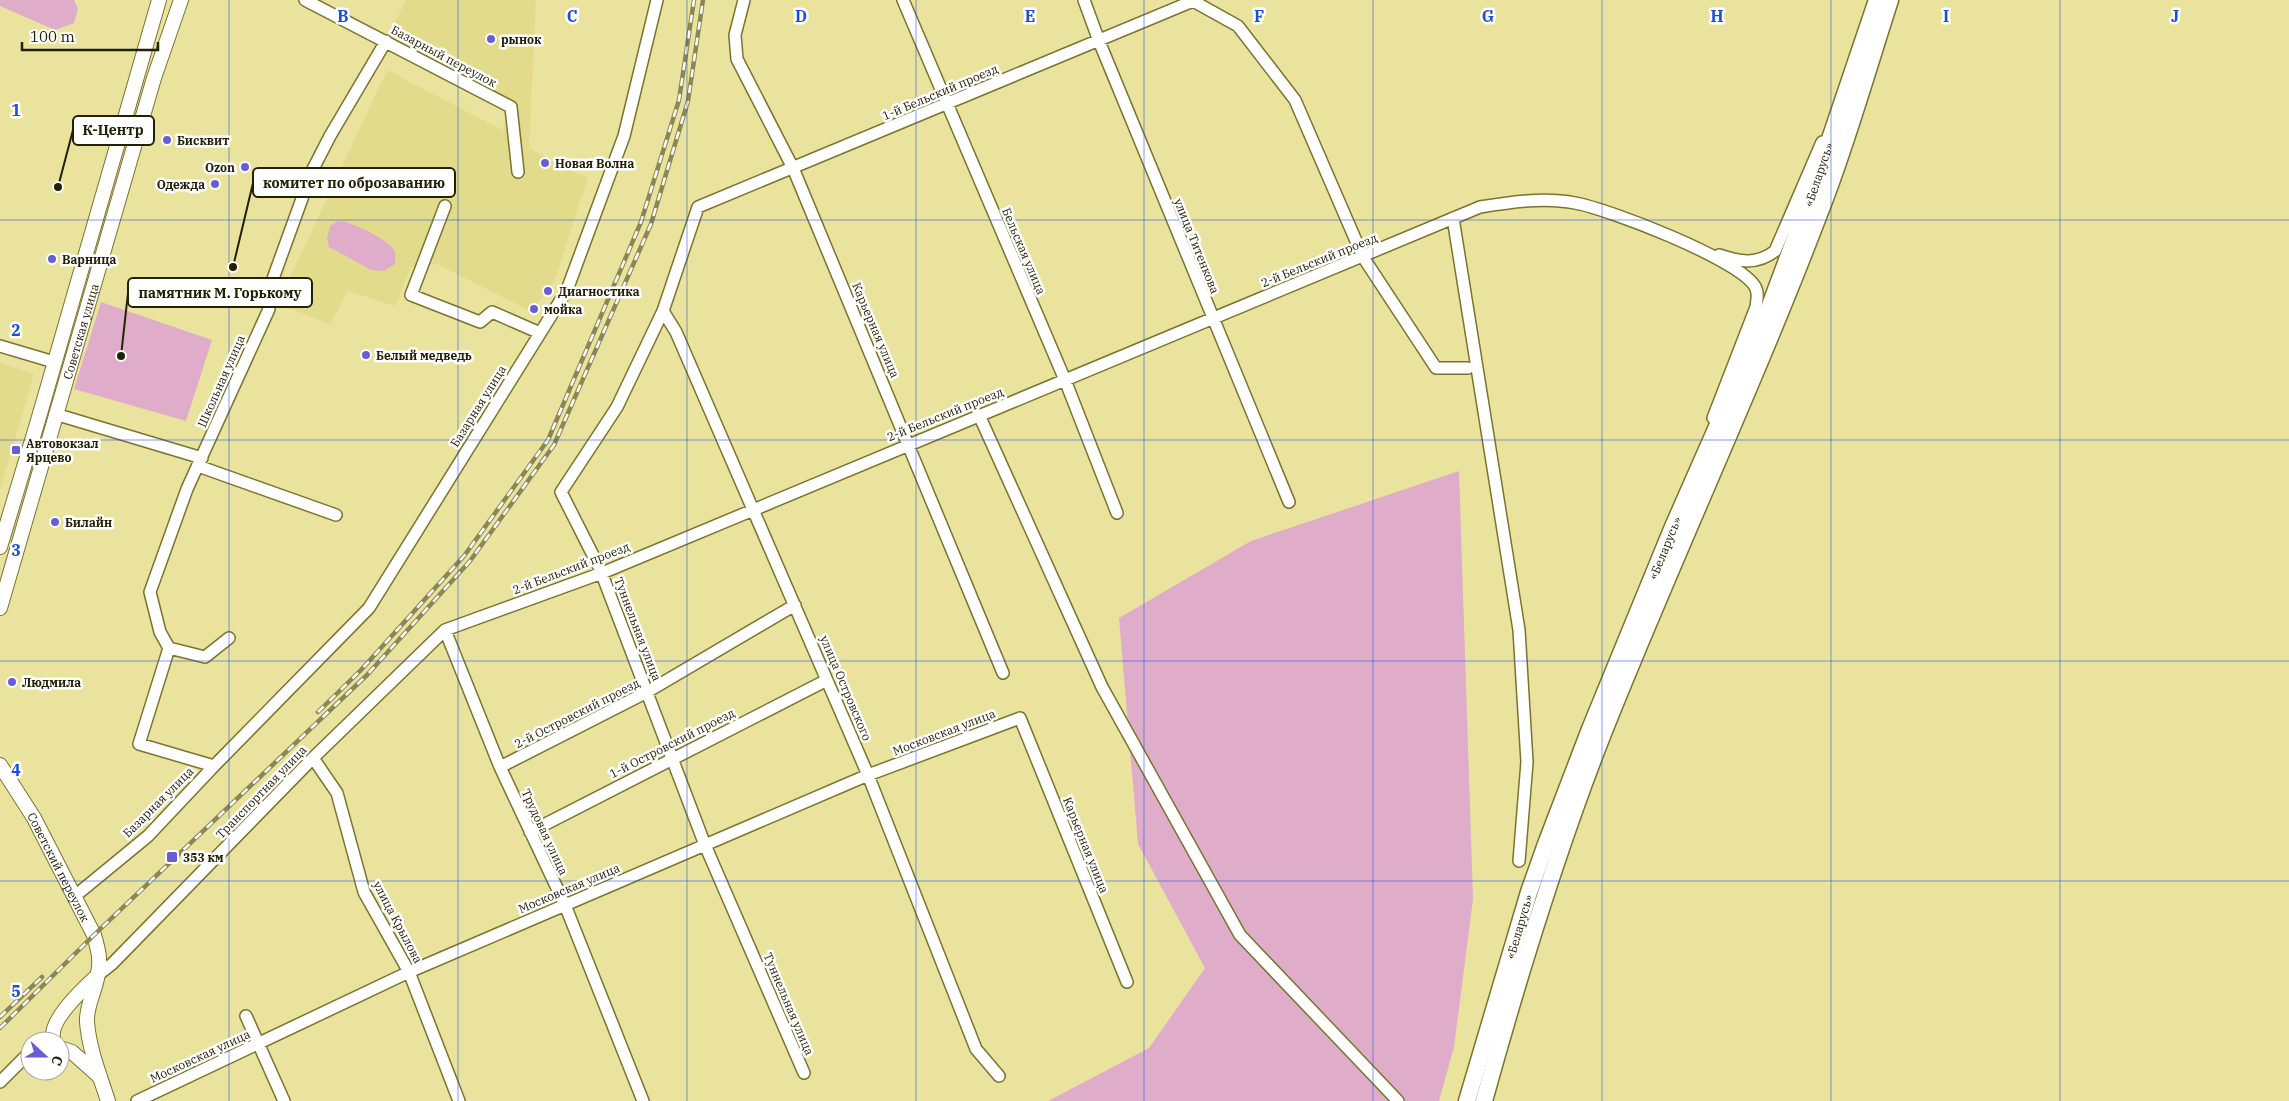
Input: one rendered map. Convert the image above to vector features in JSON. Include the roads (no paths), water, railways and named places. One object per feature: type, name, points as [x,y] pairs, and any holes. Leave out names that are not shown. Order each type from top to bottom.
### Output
[{"type":"highway","name":"«Беларусь»","points":[[1467,1101],[1529,892],[1590,729],[1672,529],[1768,310],[1796,230],[1810,200],[1877,0]]},
{"type":"highway","name":"«Беларусь»","points":[[1484,1101],[1525,956],[1549,882],[1596,754],[1780,312],[1827,194],[1890,0]]},
{"type":"main road","name":"Советская улица","points":[[0,547],[159,0]]},
{"type":"main road","name":"Советская улица","points":[[0,608],[55,414],[122,195],[154,78],[180,0]]},
{"type":"main road","points":[[54,362],[69,367]]},
{"type":"main road","name":"Советский переулок","points":[[0,765],[34,818],[94,935],[100,955],[98,975],[90,999],[87,1022]]},
{"type":"main road","points":[[55,1031],[54,1025],[98,975]]},
{"type":"main road","points":[[62,1016],[76,1014],[87,1022],[100,1078],[108,1101]]},
{"type":"main road","points":[[70,1045],[84,1047],[90,1036]]},
{"type":"main road","points":[[70,1054],[100,1078]]},
{"type":"street","name":"Базарный переулок","points":[[306,0],[511,107],[518,172]]},
{"type":"street","name":"Базарная улица","points":[[75,896],[148,836],[369,608],[567,290],[624,136],[657,0]]},
{"type":"street","name":"Карьерная улица","points":[[744,0],[735,35],[737,59],[793,168],[1003,673]]},
{"type":"street","name":"Бельская улица","points":[[902,0],[1065,380],[1117,513]]},
{"type":"street","name":"улица Титенкова","points":[[1084,0],[1212,319],[1289,502]]},
{"type":"street","name":"1-й Бельский проезд","points":[[698,207],[1193,2],[1238,26],[1295,100],[1362,257]]},
{"type":"street","name":"Школьная улица","points":[[169,648],[160,632],[150,592],[187,489],[269,309],[266,298],[312,171],[330,136],[386,41]]},
{"type":"street","points":[[1698,249],[1750,262],[1767,258],[1775,251],[1859,58]]},
{"type":"street","name":"2-й Бельский проезд","points":[[445,630],[602,573],[753,508],[1480,208],[1510,202],[1574,203],[1609,213],[1698,249]]},
{"type":"street","points":[[445,206],[411,295],[480,322],[492,312],[540,333]]},
{"type":"street","name":"Туннельная улица","points":[[698,207],[663,311],[617,407],[561,492],[602,573],[705,845],[804,1073]]},
{"type":"street","points":[[1453,218],[1519,630],[1527,762],[1519,861]]},
{"type":"street","points":[[1672,529],[1758,299],[1755,286],[1746,277],[1698,249]]},
{"type":"street","points":[[1362,257],[1436,368],[1468,368]]},
{"type":"street","name":"улица Островского","points":[[663,311],[676,332],[868,775],[976,1049],[999,1076]]},
{"type":"street","points":[[0,346],[54,362]]},
{"type":"street","points":[[55,414],[200,462],[336,515]]},
{"type":"street","points":[[979,415],[1102,687],[1240,935],[1398,1101]]},
{"type":"street","name":"2-й Островский проезд","points":[[500,767],[647,692],[795,605]]},
{"type":"street","name":"Транспортная улица","points":[[98,975],[112,964],[313,758],[445,630]]},
{"type":"street","name":"Трудовая улица","points":[[445,630],[500,767],[565,905],[643,1101]]},
{"type":"street","points":[[169,648],[205,657],[229,638]]},
{"type":"street","name":"Базарная улица","points":[[169,648],[140,744],[214,766]]},
{"type":"street","name":"1-й Островский проезд","points":[[530,832],[827,680]]},
{"type":"street","name":"Карьерная улица","points":[[1020,718],[1127,982]]},
{"type":"street","name":"Московская улица","points":[[138,1101],[409,972],[868,775],[1020,718]]},
{"type":"street","name":"улица Крылова","points":[[313,758],[337,793],[364,892],[409,972],[459,1101]]},
{"type":"street","points":[[246,1016],[284,1101]]},
{"type":"street","points":[[0,1082],[20,1062]]},
{"type":"railway","points":[[318,712],[361,670],[464,556],[548,440],[641,222],[679,100],[694,0]]},
{"type":"railway","points":[[0,1028],[94,935],[367,675],[470,561],[554,445],[651,224],[688,101],[703,0]]},
{"type":"railway","points":[[0,1017],[42,977]]},
{"type":"place","name":"рынок","points":[[491,39]]},
{"type":"place","name":"Бисквит","points":[[167,140]]},
{"type":"place","name":"Новая Волна","points":[[545,163]]},
{"type":"place","name":"Ozon","points":[[245,167]]},
{"type":"place","name":"Одежда","points":[[215,184]]},
{"type":"place","name":"К-Центр","points":[[58,187]]},
{"type":"place","name":"Варница","points":[[52,259]]},
{"type":"place","name":"комитет по оброзаванию","points":[[233,267]]},
{"type":"place","name":"Диагностика","points":[[548,291]]},
{"type":"place","name":"мойка","points":[[534,309]]},
{"type":"place","name":"Белый медведь","points":[[366,355]]},
{"type":"place","name":"памятник М. Горькому","points":[[121,356]]},
{"type":"place","name":"Автовокзал Ярцево","points":[[16,450]]},
{"type":"place","name":"Билайн","points":[[55,522]]},
{"type":"place","name":"Людмила","points":[[12,682]]},
{"type":"place","name":"353 км","points":[[172,857]]}]
